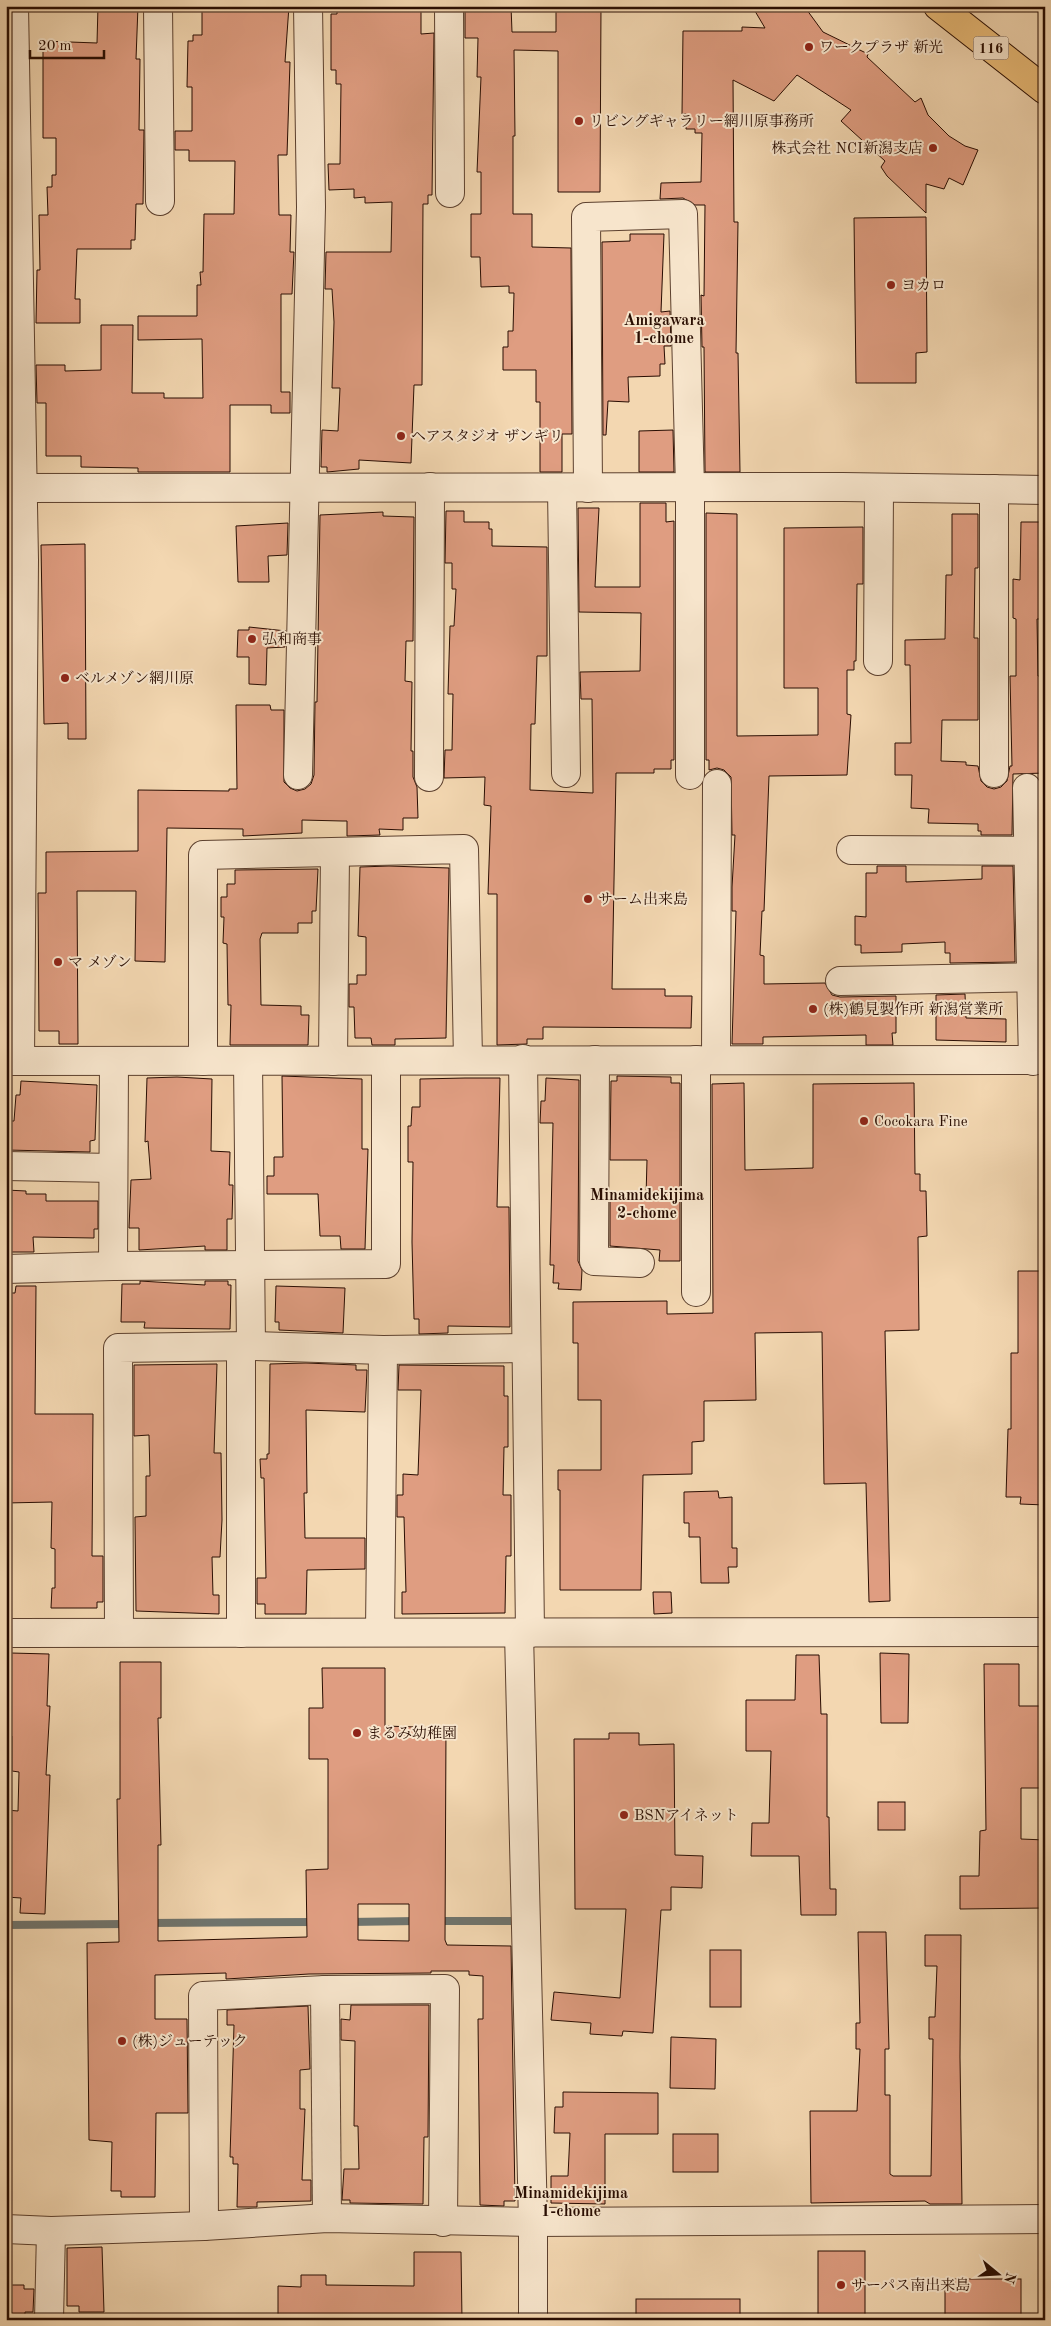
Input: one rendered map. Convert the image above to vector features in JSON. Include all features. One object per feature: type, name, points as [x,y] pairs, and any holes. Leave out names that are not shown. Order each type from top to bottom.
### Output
[{"type":"highway","name":"116","points":[[938,6],[1045,90]]},
{"type":"street","points":[[14,6],[14,488],[24,579],[13,1060],[1039,1061],[1037,851],[1027,788]]},
{"type":"street","points":[[158,6],[160,201]]},
{"type":"street","points":[[298,775],[310,207],[308,6]]},
{"type":"street","points":[[449,6],[450,193]]},
{"type":"street","points":[[566,773],[586,217],[683,214],[690,488],[690,775]]},
{"type":"street","points":[[14,488],[879,488],[1045,490]]},
{"type":"street","points":[[429,777],[430,488]]},
{"type":"street","points":[[878,661],[879,488]]},
{"type":"street","points":[[994,490],[994,773]]},
{"type":"street","points":[[696,1292],[717,784]]},
{"type":"street","points":[[203,1061],[203,855],[464,850],[468,1060]]},
{"type":"street","points":[[850,850],[1037,851]]},
{"type":"street","points":[[333,1061],[334,853]]},
{"type":"street","points":[[840,981],[1037,977]]},
{"type":"street","points":[[524,1059],[525,1633],[534,2222],[533,2320]]},
{"type":"street","points":[[113,1266],[114,1060]]},
{"type":"street","points":[[595,1060],[594,1261],[640,1263]]},
{"type":"street","points":[[241,1632],[248,1266],[248,1061]]},
{"type":"street","points":[[6,1269],[113,1266],[386,1264],[386,1061]]},
{"type":"street","points":[[6,1166],[113,1168]]},
{"type":"street","points":[[119,1632],[118,1348],[246,1346],[383,1350],[526,1348]]},
{"type":"street","points":[[380,1632],[383,1350]]},
{"type":"street","points":[[6,1632],[1045,1632]]},
{"type":"street","points":[[204,2226],[203,1996],[325,1990],[445,1989],[443,2222]]},
{"type":"street","points":[[325,1990],[328,2218]]},
{"type":"street","points":[[6,2229],[51,2231],[204,2226],[328,2218],[443,2222],[1045,2219]]},
{"type":"street","points":[[49,2320],[51,2231]]},
{"type":"building","points":[[98,6],[138,6],[136,59],[140,59],[139,130],[144,130],[143,204],[136,204],[135,240],[131,240],[131,249],[77,249],[75,299],[80,299],[80,323],[36,323],[37,270],[40,270],[39,215],[48,215],[47,187],[52,187],[52,175],[56,175],[56,138],[43,138],[43,41],[97,43]]},
{"type":"building","points":[[289,6],[285,62],[290,62],[287,155],[278,155],[279,215],[291,215],[290,252],[294,252],[292,294],[281,294],[281,392],[290,392],[290,413],[271,413],[271,405],[230,405],[230,472],[138,472],[138,468],[81,467],[81,456],[46,456],[46,403],[37,403],[36,365],[65,365],[65,371],[101,370],[101,325],[133,325],[132,393],[164,393],[164,398],[203,398],[202,339],[138,340],[138,316],[197,316],[197,285],[201,285],[200,272],[203,272],[204,214],[234,214],[235,161],[189,161],[189,150],[175,150],[175,131],[192,131],[192,87],[187,87],[188,41],[193,41],[193,35],[202,35],[202,7]]},
{"type":"building","points":[[391,6],[421,6],[421,34],[434,33],[432,195],[428,195],[428,204],[423,204],[422,385],[414,385],[411,463],[359,460],[359,469],[327,472],[327,467],[321,467],[322,430],[338,431],[340,388],[332,388],[334,322],[332,289],[325,289],[326,252],[391,252],[392,202],[365,203],[365,197],[354,198],[354,189],[329,190],[328,164],[340,164],[341,84],[336,84],[336,70],[331,70],[331,14],[337,14],[337,10],[391,8]]},
{"type":"building","points":[[465,6],[511,6],[512,32],[556,32],[556,6],[601,6],[600,192],[558,192],[558,51],[514,50],[515,136],[513,136],[513,214],[532,214],[532,247],[571,248],[572,434],[562,434],[562,472],[540,472],[540,402],[536,402],[536,370],[503,370],[503,347],[508,347],[508,331],[513,331],[514,293],[509,293],[509,286],[481,287],[480,257],[471,257],[471,214],[481,214],[481,172],[477,172],[481,77],[477,77],[478,38],[465,38]]},
{"type":"building","points":[[752,6],[804,6],[823,32],[868,54],[867,57],[915,102],[921,98],[928,115],[949,136],[965,146],[978,150],[963,185],[949,178],[944,189],[926,184],[926,213],[887,176],[881,167],[885,161],[841,121],[851,110],[797,75],[774,101],[733,80],[734,222],[738,222],[736,353],[738,353],[740,472],[705,472],[704,347],[702,347],[701,295],[704,296],[705,205],[695,205],[683,198],[660,199],[661,183],[701,182],[702,133],[695,133],[695,129],[686,129],[686,114],[682,114],[683,31],[742,31],[742,27],[765,28]]},
{"type":"building","name":"ヨカロ","points":[[926,217],[927,352],[916,353],[916,383],[856,383],[854,218]]},
{"type":"building","points":[[630,234],[664,234],[661,312],[670,311],[671,346],[664,346],[665,364],[660,364],[660,376],[628,377],[629,402],[608,401],[606,435],[603,435],[602,242],[630,241]]},
{"type":"building","points":[[673,430],[674,472],[639,472],[639,431]]},
{"type":"building","points":[[640,503],[666,503],[666,522],[674,521],[674,760],[671,760],[671,769],[654,769],[654,773],[616,773],[612,989],[665,989],[665,996],[692,996],[691,1028],[543,1027],[543,1039],[527,1039],[527,1044],[497,1045],[497,894],[488,894],[491,806],[484,805],[485,777],[444,778],[445,750],[452,750],[453,694],[448,694],[450,626],[454,626],[456,589],[452,589],[452,563],[445,563],[446,511],[464,511],[464,522],[489,522],[489,529],[492,529],[492,546],[547,547],[547,656],[537,656],[535,724],[531,724],[530,790],[593,793],[592,699],[581,699],[580,672],[640,671],[641,613],[579,612],[578,508],[599,508],[595,587],[640,587]]},
{"type":"building","points":[[383,512],[383,516],[414,517],[413,641],[406,641],[405,681],[412,682],[411,751],[413,751],[413,777],[417,787],[418,818],[403,818],[403,830],[379,829],[380,835],[347,836],[347,821],[302,820],[302,833],[243,836],[243,829],[167,828],[165,962],[135,961],[136,891],[77,891],[78,1044],[59,1044],[59,1031],[39,1031],[38,893],[46,893],[46,852],[138,851],[138,790],[229,791],[229,789],[237,789],[236,705],[270,705],[271,710],[284,710],[284,782],[290,788],[297,791],[305,789],[311,784],[314,775],[315,702],[317,702],[320,515]]},
{"type":"building","points":[[706,513],[737,514],[737,736],[818,735],[818,688],[784,688],[784,528],[863,527],[863,584],[857,584],[856,661],[854,661],[854,670],[847,670],[847,714],[851,715],[847,775],[769,776],[764,911],[762,911],[760,955],[764,956],[764,984],[825,983],[832,995],[840,997],[896,996],[896,1033],[892,1033],[893,1045],[866,1045],[866,1035],[763,1037],[763,1044],[732,1044],[736,911],[732,911],[732,887],[735,835],[732,835],[731,777],[724,770],[717,768],[709,770],[709,760],[706,760]]},
{"type":"building","points":[[952,514],[978,514],[978,568],[975,568],[974,638],[978,638],[978,720],[942,720],[941,761],[966,762],[966,765],[978,766],[981,781],[987,787],[994,789],[1001,787],[1007,781],[1010,766],[1012,766],[1010,676],[1016,676],[1016,619],[1013,618],[1013,579],[1020,580],[1021,522],[1044,522],[1042,619],[1037,619],[1038,676],[1042,676],[1045,724],[1045,773],[1013,774],[1012,835],[981,835],[981,831],[978,831],[978,824],[928,823],[929,809],[911,808],[912,775],[895,775],[895,743],[911,743],[910,665],[905,665],[905,640],[945,639],[946,575],[952,575]]},
{"type":"building","points":[[288,523],[287,555],[268,556],[269,582],[238,582],[236,526]]},
{"type":"building","name":"ベルメゾン網川原","points":[[85,544],[86,739],[68,739],[68,723],[44,724],[41,545]]},
{"type":"building","points":[[249,627],[286,631],[285,647],[267,648],[266,685],[249,684],[249,657],[237,657],[238,630],[249,630]]},
{"type":"building","points":[[877,866],[906,866],[906,882],[982,879],[982,866],[1013,866],[1015,962],[950,963],[950,953],[945,953],[945,942],[902,944],[902,952],[861,953],[861,945],[855,945],[855,916],[866,917],[866,873],[877,873]]},
{"type":"building","points":[[360,867],[449,868],[446,1038],[395,1039],[395,1045],[372,1045],[371,1038],[355,1038],[354,1007],[349,1007],[349,984],[357,984],[357,975],[366,975],[366,937],[358,936]]},
{"type":"building","points":[[318,869],[316,911],[312,911],[312,923],[298,923],[298,933],[262,933],[260,939],[261,1005],[301,1006],[301,1015],[309,1015],[308,1045],[230,1045],[231,1005],[228,1005],[227,944],[223,943],[224,917],[221,917],[221,897],[227,897],[227,884],[235,884],[235,870]]},
{"type":"building","points":[[965,994],[966,1018],[1006,1019],[1006,1042],[936,1040],[936,995]]},
{"type":"building","points":[[282,1076],[362,1079],[362,1149],[368,1149],[365,1249],[341,1249],[340,1236],[320,1236],[318,1194],[267,1194],[267,1176],[274,1176],[274,1157],[283,1157]]},
{"type":"building","points":[[617,1076],[671,1077],[671,1083],[680,1083],[680,1261],[659,1261],[660,1250],[610,1246],[610,1197],[646,1197],[647,1160],[610,1160],[611,1081],[617,1081]]},
{"type":"building","points":[[147,1078],[212,1079],[211,1151],[230,1152],[229,1185],[233,1185],[232,1219],[227,1219],[227,1250],[205,1250],[205,1246],[139,1250],[139,1228],[129,1228],[131,1180],[151,1179],[148,1141],[145,1142]]},
{"type":"building","points":[[500,1078],[497,1207],[509,1207],[510,1327],[448,1326],[448,1333],[419,1334],[419,1319],[414,1319],[412,1242],[413,1162],[408,1162],[408,1126],[411,1126],[412,1107],[420,1107],[420,1079]]},
{"type":"building","points":[[546,1078],[579,1080],[578,1261],[582,1270],[581,1290],[558,1289],[559,1283],[553,1283],[554,1265],[550,1265],[553,1123],[540,1123],[541,1101],[545,1101]]},
{"type":"building","points":[[21,1081],[97,1085],[95,1140],[90,1141],[90,1152],[7,1150],[8,1121],[14,1121],[16,1095],[20,1095]]},
{"type":"building","points":[[744,1083],[745,1170],[813,1168],[813,1084],[914,1083],[915,1174],[920,1174],[920,1191],[926,1191],[927,1236],[918,1237],[919,1330],[885,1331],[890,1601],[869,1602],[866,1483],[824,1484],[822,1332],[755,1333],[756,1400],[704,1401],[704,1441],[692,1442],[692,1474],[643,1475],[641,1590],[560,1590],[560,1490],[558,1490],[558,1470],[601,1470],[601,1400],[578,1400],[578,1343],[573,1343],[573,1302],[667,1301],[667,1314],[713,1313],[712,1084]]},
{"type":"building","points":[[6,1190],[26,1191],[26,1194],[46,1194],[46,1201],[98,1201],[98,1229],[94,1229],[94,1238],[33,1237],[34,1252],[6,1252]]},
{"type":"building","points":[[1018,1271],[1045,1271],[1045,1505],[1020,1504],[1021,1497],[1006,1497],[1008,1429],[1011,1429],[1011,1353],[1018,1353]]},
{"type":"building","points":[[140,1281],[205,1285],[205,1281],[228,1281],[228,1285],[231,1285],[230,1329],[144,1328],[145,1322],[121,1322],[122,1284],[140,1284]]},
{"type":"building","points":[[16,1286],[36,1286],[35,1414],[93,1414],[92,1556],[103,1556],[103,1602],[97,1602],[97,1608],[51,1608],[52,1588],[55,1588],[55,1549],[51,1548],[52,1502],[6,1503],[6,1293],[15,1293]]},
{"type":"building","points":[[276,1286],[345,1288],[343,1333],[279,1330],[279,1322],[275,1322]]},
{"type":"building","points":[[217,1364],[214,1453],[221,1453],[222,1520],[220,1557],[212,1557],[213,1595],[219,1595],[219,1614],[136,1611],[135,1517],[146,1516],[146,1476],[150,1476],[149,1435],[134,1436],[134,1365]]},
{"type":"building","points":[[270,1364],[356,1365],[356,1370],[367,1370],[365,1412],[306,1410],[307,1493],[304,1493],[305,1538],[365,1538],[365,1569],[307,1570],[306,1614],[265,1614],[265,1604],[257,1604],[257,1578],[266,1578],[264,1478],[261,1478],[260,1459],[267,1459],[267,1454],[269,1454]]},
{"type":"building","points":[[399,1365],[504,1366],[504,1396],[508,1396],[508,1447],[504,1447],[503,1495],[511,1495],[511,1556],[506,1556],[505,1613],[402,1614],[402,1592],[406,1592],[404,1517],[397,1517],[397,1495],[403,1495],[403,1474],[418,1475],[421,1390],[398,1390]]},
{"type":"building","points":[[718,1491],[719,1498],[732,1497],[732,1548],[737,1548],[737,1567],[728,1567],[729,1583],[701,1583],[700,1537],[689,1537],[689,1523],[684,1523],[684,1492]]},
{"type":"building","points":[[653,1592],[671,1592],[672,1613],[654,1614]]},
{"type":"building","points":[[11,1653],[49,1654],[47,1706],[50,1706],[46,1775],[50,1775],[45,1914],[20,1913],[21,1898],[6,1897],[8,1835],[6,1835],[6,1810],[18,1811],[19,1772],[12,1771],[12,1736],[6,1736],[6,1685],[9,1685]]},
{"type":"building","points":[[880,1653],[909,1654],[908,1723],[881,1723]]},
{"type":"building","points":[[796,1655],[819,1655],[821,1714],[827,1714],[827,1817],[829,1817],[830,1889],[836,1889],[836,1915],[801,1915],[799,1856],[751,1856],[752,1823],[769,1823],[771,1751],[746,1751],[746,1700],[795,1700]]},
{"type":"building","points":[[120,1662],[161,1662],[161,1718],[158,1718],[161,1845],[158,1845],[158,1941],[307,1937],[306,1870],[328,1869],[328,1759],[309,1759],[309,1708],[323,1708],[322,1668],[385,1668],[385,1726],[446,1728],[445,1940],[447,1945],[511,1946],[515,2201],[504,2201],[504,2206],[480,2205],[478,2019],[483,2019],[483,1976],[469,1975],[469,1971],[309,1974],[226,1979],[226,1973],[155,1975],[155,2019],[187,2019],[188,2113],[156,2113],[155,2197],[121,2197],[121,2191],[111,2191],[112,2142],[89,2140],[87,1943],[119,1942],[117,1799],[120,1799]],"holes":[[[358,1904],[409,1904],[409,1941],[358,1940]]]},
{"type":"building","points":[[984,1664],[1019,1664],[1019,1706],[1045,1706],[1045,1788],[1021,1788],[1021,1839],[1045,1840],[1045,1908],[960,1909],[960,1876],[979,1876],[980,1831],[986,1830]]},
{"type":"building","name":"BSNアイネット","points":[[609,1733],[639,1733],[639,1745],[674,1744],[675,1855],[703,1856],[702,1888],[671,1887],[671,1910],[661,1910],[653,2033],[623,2031],[622,2036],[590,2034],[591,2023],[551,2020],[554,1992],[620,1998],[626,1909],[575,1909],[574,1739],[609,1739]]},
{"type":"building","points":[[878,1802],[905,1802],[905,1830],[878,1830]]},
{"type":"building","points":[[858,1932],[886,1932],[889,2049],[885,2049],[885,2095],[890,2095],[890,2174],[893,2176],[931,2176],[933,2039],[929,2039],[929,2017],[935,2017],[937,1966],[925,1966],[925,1935],[961,1935],[962,2204],[930,2204],[925,2201],[811,2203],[810,2111],[857,2111],[860,2049],[856,2049],[856,2023],[860,2023]]},
{"type":"building","points":[[710,1950],[741,1950],[741,2007],[710,2007]]},
{"type":"building","points":[[351,2005],[429,2005],[428,2137],[424,2137],[423,2204],[350,2203],[350,2200],[342,2200],[344,2169],[359,2169],[358,2126],[354,2126],[355,2041],[341,2040],[341,2019],[350,2020]]},
{"type":"building","points":[[308,2006],[310,2069],[300,2070],[300,2109],[305,2109],[302,2180],[311,2180],[311,2201],[257,2202],[257,2207],[237,2207],[238,2164],[233,2164],[233,2157],[230,2157],[234,2025],[227,2025],[227,2010]]},
{"type":"building","points":[[671,2037],[716,2039],[715,2089],[670,2088]]},
{"type":"building","points":[[563,2092],[658,2093],[658,2134],[605,2134],[605,2204],[551,2203],[551,2176],[568,2176],[570,2133],[554,2133],[555,2107],[563,2107]]},
{"type":"building","points":[[673,2134],[718,2134],[718,2172],[673,2172]]},
{"type":"building","points":[[102,2247],[104,2312],[79,2312],[79,2306],[67,2306],[67,2248]]},
{"type":"building","name":"サーパス南出来島","points":[[818,2251],[865,2251],[865,2320],[818,2320]]},
{"type":"building","points":[[414,2252],[461,2252],[462,2320],[278,2320],[278,2286],[301,2287],[301,2275],[326,2275],[326,2285],[414,2286]]},
{"type":"building","points":[[945,2279],[1021,2279],[1021,2320],[945,2320]]},
{"type":"building","points":[[6,2285],[24,2285],[24,2289],[34,2289],[33,2312],[25,2312],[25,2319],[6,2318]]},
{"type":"building","points":[[636,2299],[740,2299],[740,2320],[636,2320]]},
{"type":"waterway","points":[[349,1922],[417,1921]]},
{"type":"waterway","points":[[436,1921],[512,1921]]},
{"type":"waterway","points":[[149,1923],[315,1922]]},
{"type":"waterway","points":[[6,1925],[127,1924]]},
{"type":"place","name":"ワークプラザ 新光","points":[[809,47]]},
{"type":"place","name":"リビングギャラリー網川原事務所","points":[[579,121]]},
{"type":"place","name":"株式会社 NCI新潟支店","points":[[933,148]]},
{"type":"place","name":"ヨカロ","points":[[891,285]]},
{"type":"place","name":"ヘアスタジオ ザンギリ","points":[[401,436]]},
{"type":"place","name":"弘和商事","points":[[252,639]]},
{"type":"place","name":"ベルメゾン網川原","points":[[65,678]]},
{"type":"place","name":"サーム出来島","points":[[588,899]]},
{"type":"place","name":"マ メゾン","points":[[58,962]]},
{"type":"place","name":"(株)鶴見製作所 新潟営業所","points":[[813,1009]]},
{"type":"place","name":"Cocokara Fine","points":[[864,1121]]},
{"type":"place","name":"まるみ幼稚園","points":[[357,1733]]},
{"type":"place","name":"BSNアイネット","points":[[624,1815]]},
{"type":"place","name":"(株)ジューテック","points":[[122,2041]]},
{"type":"place","name":"サーパス南出来島","points":[[841,2285]]},
{"type":"district","name":"Amigawara 1-chome","points":[[664,328]]},
{"type":"district","name":"Minamidekijima 2-chome","points":[[647,1203]]},
{"type":"district","name":"Minamidekijima 1-chome","points":[[571,2201]]}]
